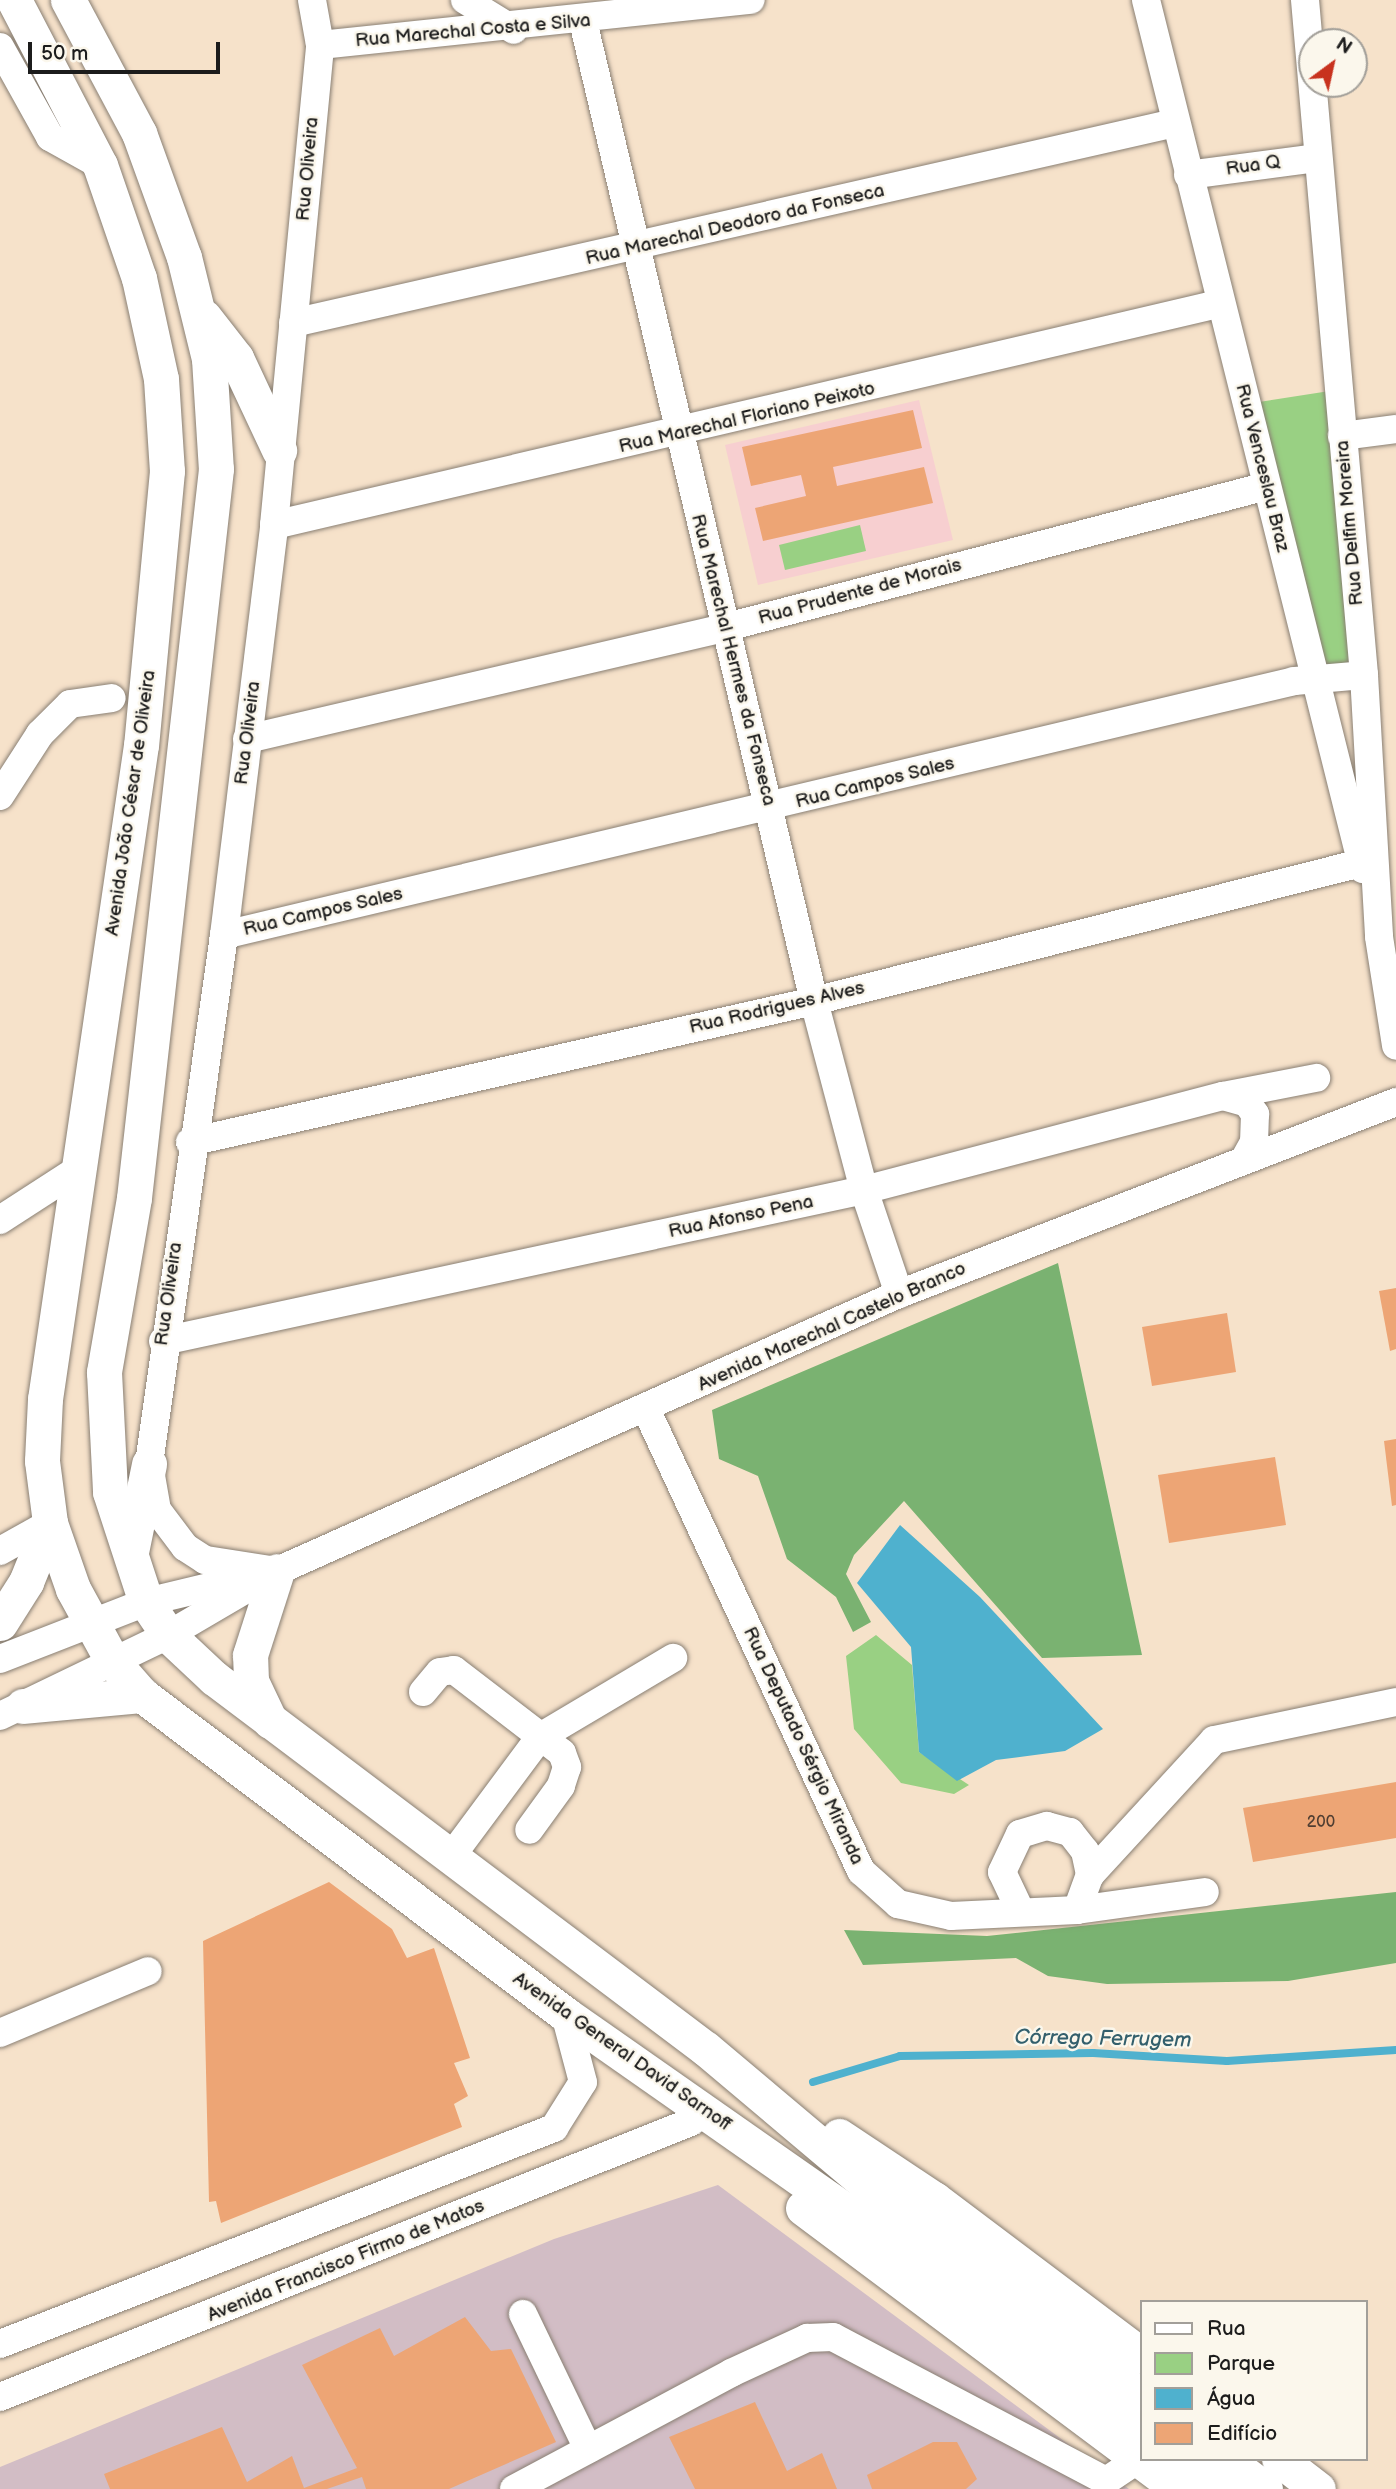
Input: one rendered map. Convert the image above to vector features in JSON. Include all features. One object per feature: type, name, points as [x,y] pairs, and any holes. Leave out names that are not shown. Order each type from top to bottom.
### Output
[{"type":"main road","name":"Avenida João César de Oliveira","points":[[14,0],[100,164],[142,290],[161,379],[167,471],[141,745],[45,1399],[42,1461],[50,1522],[90,1623]]},
{"type":"main road","points":[[68,0],[139,133],[197,309],[209,359],[213,536],[134,1198],[104,1372],[110,1492],[146,1602],[168,1635],[274,1726],[453,1854],[706,2049],[916,2226],[1140,2395]]},
{"type":"main road","points":[[197,309],[236,358],[279,450]]},
{"type":"main road","points":[[130,1559],[149,1464]]},
{"type":"main road","points":[[0,1623],[26,1581],[50,1522]]},
{"type":"main road","points":[[274,1726],[256,1693],[250,1655],[276,1571]]},
{"type":"main road","name":"Avenida General David Sarnoff","points":[[90,1623],[113,1661],[142,1695],[1140,2443]]},
{"type":"main road","points":[[11,1711],[142,1695]]},
{"type":"main road","points":[[706,2049],[934,2199],[1140,2354]]},
{"type":"main road","points":[[624,2054],[643,2082],[691,2122],[1140,2443]]},
{"type":"main road","points":[[1155,2461],[1179,2489]]},
{"type":"main road","points":[[1186,2461],[1223,2489]]},
{"type":"main road","points":[[1228,2461],[1265,2489]]},
{"type":"main road","points":[[1282,2461],[1318,2489]]},
{"type":"street","name":"Rua Oliveira","points":[[276,1571],[205,1560],[185,1547],[157,1510],[149,1464],[190,1142],[224,935],[274,524],[320,45],[312,0]]},
{"type":"street","points":[[466,0],[514,30]]},
{"type":"street","name":"Rua Marechal Costa e Silva","points":[[320,45],[514,30],[751,0]]},
{"type":"street","name":"Rua Venceslau Braz","points":[[1146,0],[1218,304],[1267,486],[1379,937]]},
{"type":"street","name":"Rua Delfim Moreira","points":[[1305,0],[1364,675],[1379,937],[1396,1046]]},
{"type":"street","name":"Rua Marechal Hermes da Fonseca","points":[[583,21],[677,435],[723,628],[771,808],[814,1001],[864,1190],[899,1294]]},
{"type":"street","points":[[0,47],[50,137],[100,164]]},
{"type":"street","name":"Rua Marechal Deodoro da Fonseca","points":[[293,323],[636,248],[1175,123]]},
{"type":"street","name":"Rua Q","points":[[1188,175],[1318,158]]},
{"type":"street","name":"Rua Marechal Floriano Peixoto","points":[[274,524],[677,435],[1218,304]]},
{"type":"street","points":[[1342,436],[1396,429]]},
{"type":"street","name":"Rua Prudente de Morais","points":[[247,739],[723,628],[1267,486]]},
{"type":"street","name":"Rua Campos Sales","points":[[224,935],[771,808],[1315,676],[1364,675]]},
{"type":"street","points":[[0,796],[40,734],[70,704],[112,698]]},
{"type":"street","name":"Rua Rodrigues Alves","points":[[190,1142],[814,1001],[1361,863]]},
{"type":"street","name":"Rua Afonso Pena","points":[[163,1341],[864,1190],[1223,1096],[1316,1078]]},
{"type":"street","points":[[1223,1096],[1247,1103],[1255,1114],[1254,1142],[1245,1158]]},
{"type":"street","name":"Avenida Marechal Castelo Branco","points":[[168,1635],[276,1571],[646,1409],[899,1294],[1245,1158],[1396,1102]]},
{"type":"street","points":[[0,1220],[80,1168]]},
{"type":"street","name":"Rua Deputado Sérgio Miranda","points":[[646,1409],[861,1871],[898,1904],[951,1916],[1077,1910],[1205,1892]]},
{"type":"street","points":[[0,1551],[50,1522]]},
{"type":"street","name":"Avenida Marechal Castelo Branco","points":[[146,1602],[276,1571]]},
{"type":"street","points":[[0,1659],[146,1602]]},
{"type":"street","points":[[11,1711],[168,1635]]},
{"type":"street","points":[[453,1854],[540,1737],[673,1658]]},
{"type":"street","points":[[423,1692],[440,1672],[454,1670],[562,1753],[567,1767],[529,1830]]},
{"type":"street","points":[[1077,1910],[1090,1875],[1214,1740],[1396,1702]]},
{"type":"street","points":[[1021,1912],[1002,1872],[1020,1834],[1047,1826],[1070,1832],[1085,1851],[1090,1875]]},
{"type":"street","points":[[0,2033],[148,1971]]},
{"type":"street","points":[[0,2344],[554,2128],[583,2082],[565,2014]]},
{"type":"street","name":"Avenida Francisco Firmo de Matos","points":[[0,2397],[691,2122]]},
{"type":"street","points":[[523,2314],[588,2448]]},
{"type":"street","points":[[514,2489],[564,2477],[588,2448],[744,2367],[807,2338],[833,2337],[1103,2486],[1140,2445]]},
{"type":"shaded area","points":[[919,400],[953,540],[758,585],[725,445]]},
{"type":"shaded area","points":[[718,2185],[1129,2489],[0,2489],[0,2467],[554,2239]]},
{"type":"green space","points":[[1336,390],[1363,673],[1315,675],[1246,404]]},
{"type":"green space","points":[[860,525],[866,551],[785,570],[779,545]]},
{"type":"green space","points":[[1058,1263],[1142,1655],[1042,1658],[904,1501],[854,1555],[846,1574],[871,1622],[853,1632],[836,1597],[787,1559],[758,1476],[719,1459],[712,1410]]},
{"type":"green space","points":[[876,1635],[912,1665],[919,1752],[969,1785],[954,1794],[901,1783],[854,1729],[846,1656]]},
{"type":"green space","points":[[1396,1892],[1396,1963],[1288,1981],[1107,1984],[1048,1976],[1016,1958],[863,1965],[844,1930],[987,1936]]},
{"type":"water","points":[[900,1525],[980,1597],[1103,1729],[1065,1751],[996,1760],[957,1781],[919,1752],[911,1647],[857,1583]]},
{"type":"building","points":[[913,410],[922,448],[833,467],[837,486],[924,467],[933,503],[763,541],[755,508],[806,496],[801,475],[751,486],[742,447]]},
{"type":"building","points":[[1396,1288],[1396,1349],[1390,1351],[1379,1291]]},
{"type":"building","points":[[1227,1313],[1236,1372],[1152,1386],[1142,1327]]},
{"type":"building","points":[[1396,1439],[1396,1505],[1392,1506],[1384,1441]]},
{"type":"building","points":[[1275,1457],[1286,1525],[1169,1543],[1158,1475]]},
{"type":"building","points":[[1396,1782],[1396,1838],[1253,1862],[1243,1808]]},
{"type":"building","points":[[329,1882],[392,1929],[407,1958],[434,1948],[470,2058],[454,2063],[468,2096],[454,2104],[462,2127],[221,2223],[216,2201],[209,2202],[203,1941]]},
{"type":"building","points":[[465,2317],[491,2351],[511,2349],[556,2442],[449,2489],[366,2489],[362,2477],[327,2489],[110,2489],[104,2474],[222,2427],[247,2482],[292,2456],[304,2488],[357,2468],[302,2365],[380,2328],[394,2356]]},
{"type":"building","points":[[755,2402],[787,2471],[822,2453],[837,2489],[695,2489],[669,2437]]},
{"type":"building","points":[[933,2442],[957,2442],[977,2479],[966,2489],[872,2489],[867,2475]]},
{"type":"waterway","name":"Córrego Ferrugem","points":[[813,2082],[900,2056],[1093,2053],[1227,2061],[1396,2050]]}]
